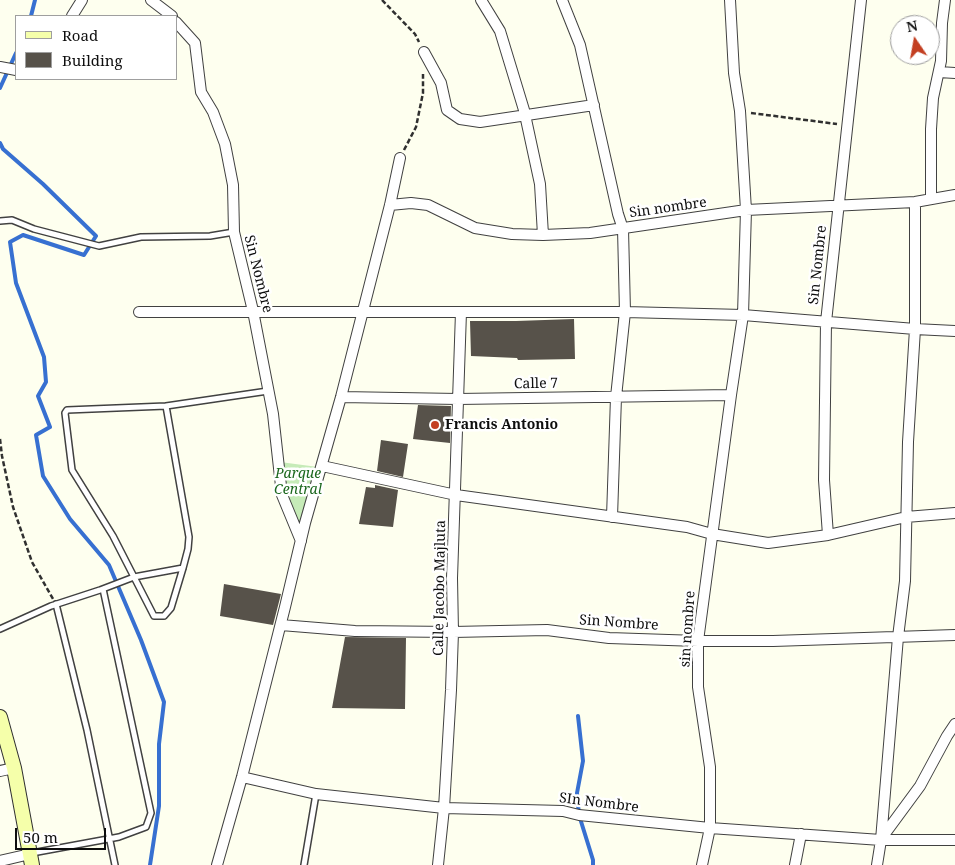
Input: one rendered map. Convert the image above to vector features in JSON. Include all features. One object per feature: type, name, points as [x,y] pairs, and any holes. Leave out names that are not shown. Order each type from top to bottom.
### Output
[{"type":"street","points":[[73,15],[82,0]]},
{"type":"street","points":[[151,0],[171,15]]},
{"type":"street","points":[[482,0],[500,31],[525,116],[540,184],[542,235]]},
{"type":"street","points":[[562,0],[580,45],[623,229],[624,312],[616,397],[612,516]]},
{"type":"street","name":"sin nombre","points":[[702,865],[710,828],[710,767],[698,687],[698,641],[743,315],[746,210],[740,111],[734,74],[730,0]]},
{"type":"street","name":"Sin Nombre","points":[[828,535],[824,480],[826,322],[860,0]]},
{"type":"street","points":[[931,200],[931,130],[934,98],[941,61],[945,0]]},
{"type":"street","name":"Sin Nombre","points":[[178,24],[195,43],[201,92],[213,112],[225,144],[233,184],[234,232],[253,311],[269,391],[282,495],[301,541]]},
{"type":"street","points":[[424,52],[441,82],[447,110],[460,119],[480,122],[594,105]]},
{"type":"street","points":[[0,67],[15,70]]},
{"type":"street","points":[[939,72],[955,73]]},
{"type":"street","points":[[219,865],[301,541],[341,397],[390,205],[400,158]]},
{"type":"street","name":"Sin nombre","points":[[390,205],[410,203],[428,205],[475,228],[512,234],[542,235],[590,234],[746,210],[915,202],[955,195]]},
{"type":"street","points":[[877,865],[881,840],[898,637],[905,582],[908,442],[916,329],[915,202]]},
{"type":"street","points":[[139,312],[624,312],[743,315],[955,331]]},
{"type":"street","name":"Calle Jacobo Majluta","points":[[438,865],[452,690],[452,578],[462,312]]},
{"type":"street","name":"Calle 7","points":[[341,397],[458,399],[731,396]]},
{"type":"street","points":[[322,466],[456,495],[687,527],[712,534],[768,543],[828,535],[906,517],[955,513]]},
{"type":"street","name":"Sin Nombre","points":[[281,625],[354,631],[453,632],[547,630],[609,638],[698,641],[772,641],[955,635]]},
{"type":"street","points":[[0,717],[14,768],[31,859],[0,861]]},
{"type":"street","points":[[881,840],[920,786],[955,724]]},
{"type":"street","points":[[0,771],[14,768]]},
{"type":"street","name":"SIn Nombre","points":[[242,777],[316,794],[444,808],[563,811],[579,816],[710,828],[881,840],[955,840]]},
{"type":"street","points":[[795,865],[801,834]]},
{"type":"lane","points":[[0,221],[12,220],[34,229],[99,246],[141,237],[210,236],[234,232]]},
{"type":"lane","points":[[166,406],[189,537],[188,549],[171,608],[164,616],[154,616],[113,536],[72,470],[65,413],[67,410],[166,406],[269,391]]},
{"type":"lane","points":[[0,629],[56,604],[134,577],[183,568]]},
{"type":"lane","points":[[31,859],[119,838],[146,827],[151,814],[103,589]]},
{"type":"lane","points":[[56,604],[87,730],[115,865]]},
{"type":"lane","points":[[304,865],[316,794]]},
{"type":"path","points":[[382,0],[415,34],[424,52],[423,93],[416,127],[400,158]]},
{"type":"path","points":[[740,111],[847,126]]},
{"type":"path","points":[[0,439],[13,507],[32,562],[56,604]]},
{"type":"green space","name":"Parque Central","points":[[280,462],[318,467],[300,536],[283,495]]},
{"type":"building","points":[[574,319],[575,359],[518,360],[517,358],[471,356],[470,321]]},
{"type":"building","name":"Francis Antonio","points":[[418,405],[451,406],[450,443],[413,439]]},
{"type":"building","points":[[381,440],[408,444],[403,477],[377,471]]},
{"type":"building","points":[[375,485],[398,490],[393,527],[359,524],[366,487],[375,488]]},
{"type":"building","points":[[224,584],[281,594],[273,625],[220,616]]},
{"type":"building","points":[[345,637],[406,638],[405,709],[332,708]]},
{"type":"waterway","points":[[31,15],[35,0]]},
{"type":"waterway","points":[[0,88],[15,55]]},
{"type":"waterway","points":[[0,143],[3,149],[43,184],[96,236],[84,255],[23,235],[10,242],[16,283],[44,357],[46,382],[38,396],[50,427],[36,435],[43,476],[70,519],[109,565],[141,640],[164,702],[159,744],[159,806],[150,865]]},
{"type":"waterway","points":[[578,716],[583,761],[577,793],[579,815],[593,865]]},
{"type":"place","name":"Francis Antonio","points":[[435,425]]}]
